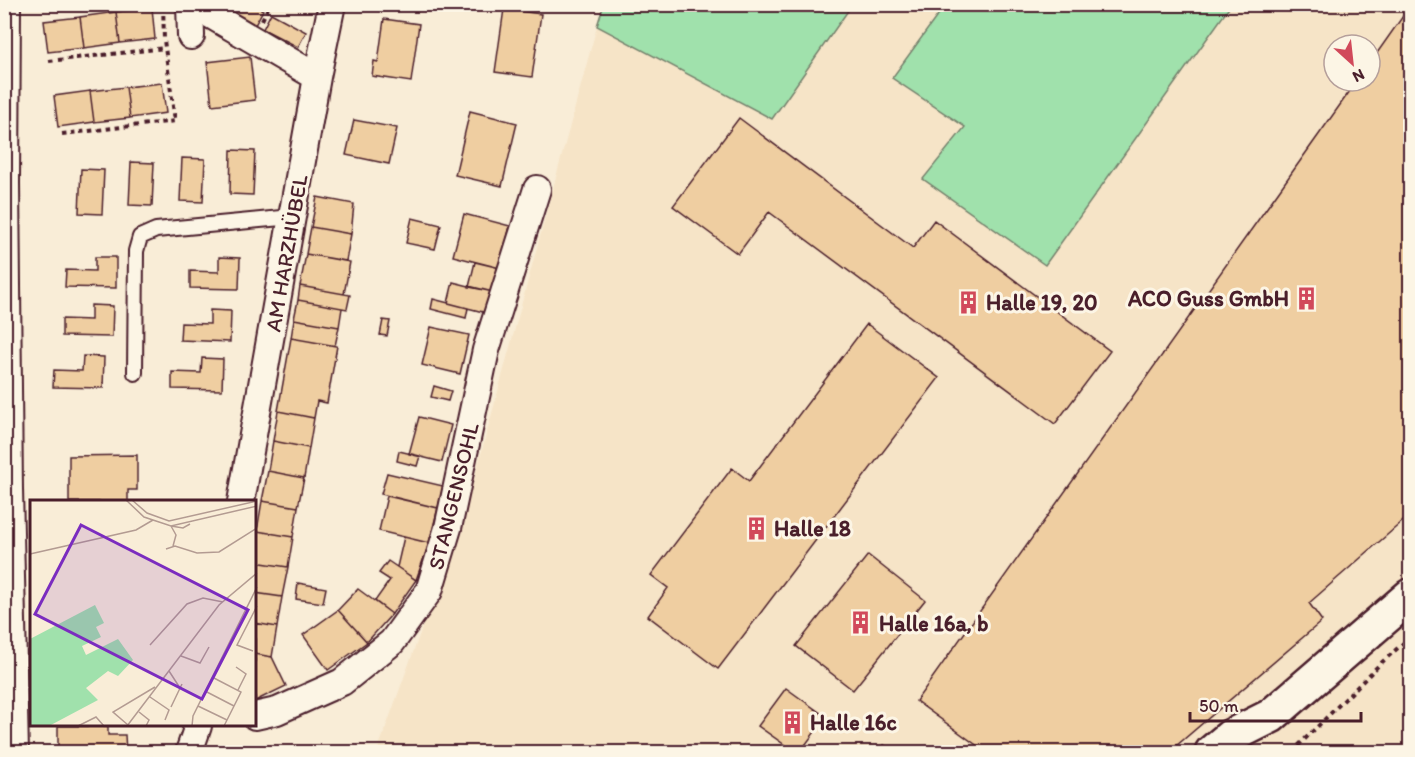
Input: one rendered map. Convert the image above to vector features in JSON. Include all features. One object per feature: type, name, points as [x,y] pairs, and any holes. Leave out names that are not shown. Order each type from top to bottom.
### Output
[{"type":"main road","points":[[1212,753],[1231,736],[1271,716],[1410,596]]},
{"type":"main road","points":[[1252,753],[1271,716]]},
{"type":"street","points":[[7,4],[5,183],[15,753]]},
{"type":"street","points":[[191,4],[191,36]]},
{"type":"street","points":[[191,4],[317,77]]},
{"type":"street","name":"AM HARZHÜBEL","points":[[242,500],[332,4]]},
{"type":"street","name":"STANGENSOHL","points":[[256,716],[277,711],[342,682],[392,642],[429,591],[448,528],[486,350],[537,189]]},
{"type":"lane","points":[[135,373],[136,251],[140,237],[156,230],[292,218]]},
{"type":"path","points":[[62,134],[175,121],[165,48],[163,4]]},
{"type":"path","points":[[49,61],[165,48]]},
{"type":"path","points":[[1292,753],[1410,637]]},
{"type":"shaded area","points":[[852,5],[946,5],[893,78],[965,127],[1045,265],[1231,5],[1410,5],[1410,752],[377,752],[469,498],[597,26],[771,119]]},
{"type":"green space","points":[[604,4],[852,5],[772,119],[597,26]]},
{"type":"green space","points":[[946,4],[1231,5],[1045,265],[923,179],[965,127],[892,78]]},
{"type":"building","points":[[221,4],[252,4],[263,10],[255,25],[220,7]]},
{"type":"building","name":"ACO Guss GmbH","points":[[1410,6],[1410,515],[1309,603],[1322,621],[1169,752],[986,752],[916,701],[1348,93],[1382,93],[1382,46]]},
{"type":"building","points":[[152,8],[155,39],[120,43],[116,12]]},
{"type":"building","points":[[504,9],[541,14],[532,77],[495,72]]},
{"type":"building","points":[[116,12],[120,43],[84,48],[80,17]]},
{"type":"building","points":[[271,13],[306,32],[298,47],[263,29]]},
{"type":"building","points":[[80,17],[84,48],[48,52],[44,21]]},
{"type":"building","points":[[384,19],[419,24],[411,82],[372,76],[374,61],[378,62]]},
{"type":"building","points":[[250,57],[255,100],[212,105],[207,62]]},
{"type":"building","points":[[162,83],[166,113],[130,118],[126,87]]},
{"type":"building","points":[[126,87],[130,118],[94,122],[90,91]]},
{"type":"building","points":[[90,91],[94,122],[58,127],[54,96]]},
{"type":"building","points":[[470,111],[517,123],[502,186],[455,175]]},
{"type":"building","name":"Halle 19, 20","points":[[739,118],[913,248],[934,220],[1110,351],[1055,424],[769,212],[738,254],[673,206]]},
{"type":"building","points":[[354,120],[397,128],[389,164],[346,155]]},
{"type":"building","points":[[231,150],[255,151],[253,195],[230,194]]},
{"type":"building","points":[[182,158],[205,159],[203,202],[180,201]]},
{"type":"building","points":[[131,162],[154,163],[152,206],[129,205]]},
{"type":"building","points":[[81,169],[104,170],[102,214],[79,213]]},
{"type":"building","points":[[317,197],[354,204],[351,234],[311,227]]},
{"type":"building","points":[[464,214],[510,226],[500,268],[453,256]]},
{"type":"building","points":[[412,218],[441,225],[435,249],[406,243]]},
{"type":"building","points":[[311,227],[351,234],[346,261],[306,254]]},
{"type":"building","points":[[306,254],[350,262],[344,294],[300,286]]},
{"type":"building","points":[[95,257],[116,257],[116,288],[65,287],[66,270],[95,271]]},
{"type":"building","points":[[219,257],[240,258],[239,289],[190,288],[190,271],[219,272]]},
{"type":"building","points":[[475,262],[500,268],[494,292],[469,287]]},
{"type":"building","points":[[453,282],[497,293],[491,314],[448,303]]},
{"type":"building","points":[[300,286],[350,295],[347,309],[298,300]]},
{"type":"building","points":[[433,299],[468,308],[466,318],[431,309]]},
{"type":"building","points":[[298,300],[342,308],[339,327],[294,319]]},
{"type":"building","points":[[91,305],[113,306],[112,337],[62,336],[62,319],[91,320]]},
{"type":"building","points":[[210,310],[231,311],[230,342],[180,340],[181,323],[210,324]]},
{"type":"building","points":[[294,319],[339,327],[335,346],[291,338]]},
{"type":"building","points":[[383,320],[390,321],[387,336],[380,335]]},
{"type":"building","name":"Halle 18","points":[[867,324],[939,378],[718,669],[648,616],[668,588],[651,575],[732,468],[749,481]]},
{"type":"building","points":[[431,327],[469,335],[460,374],[422,365]]},
{"type":"building","points":[[291,338],[337,346],[327,403],[317,401],[314,418],[278,411]]},
{"type":"building","points":[[83,356],[104,357],[103,388],[53,387],[54,370],[82,371]]},
{"type":"building","points":[[202,358],[223,359],[222,390],[172,389],[172,372],[201,373]]},
{"type":"building","points":[[434,386],[451,391],[448,401],[431,397]]},
{"type":"building","points":[[278,411],[314,418],[309,448],[273,441]]},
{"type":"building","points":[[419,417],[451,425],[442,462],[409,454]]},
{"type":"building","points":[[273,441],[309,448],[304,478],[268,471]]},
{"type":"building","points":[[399,451],[420,456],[417,466],[397,461]]},
{"type":"building","points":[[137,455],[137,490],[128,490],[128,500],[69,500],[69,456]]},
{"type":"building","points":[[268,471],[304,478],[298,507],[262,501]]},
{"type":"building","points":[[387,473],[443,486],[438,508],[381,494]]},
{"type":"building","points":[[387,496],[438,508],[429,543],[379,531]]},
{"type":"building","points":[[262,501],[298,507],[293,537],[257,531]]},
{"type":"building","points":[[257,531],[293,537],[288,567],[256,562]]},
{"type":"building","points":[[404,537],[429,543],[416,580],[397,567]]},
{"type":"building","name":"Halle 16a, b","points":[[868,555],[925,600],[853,690],[796,646]]},
{"type":"building","points":[[388,561],[416,580],[392,614],[375,601],[390,580],[379,573]]},
{"type":"building","points":[[256,562],[288,567],[282,597],[256,593]]},
{"type":"building","points":[[298,583],[326,588],[323,603],[296,599]]},
{"type":"building","points":[[358,589],[392,614],[367,642],[338,610]]},
{"type":"building","points":[[256,593],[282,597],[277,627],[256,623]]},
{"type":"building","points":[[338,610],[367,642],[328,670],[303,635]]},
{"type":"building","points":[[256,623],[277,627],[272,657],[256,654]]},
{"type":"building","points":[[256,654],[272,657],[286,686],[256,701]]},
{"type":"building","name":"Halle 16c","points":[[786,688],[826,717],[800,752],[795,752],[758,726]]},
{"type":"building","points":[[58,727],[108,727],[108,735],[125,735],[126,752],[45,752],[45,747],[58,747]]},
{"type":"building","points":[[884,745],[895,752],[878,752]]},
{"type":"place","name":"ACO Guss GmbH","points":[[1307,298]]},
{"type":"place","name":"Halle 19, 20","points":[[968,302]]},
{"type":"place","name":"Halle 18","points":[[756,528]]},
{"type":"place","name":"Halle 16a, b","points":[[861,623]]},
{"type":"place","name":"Halle 16c","points":[[792,722]]}]
